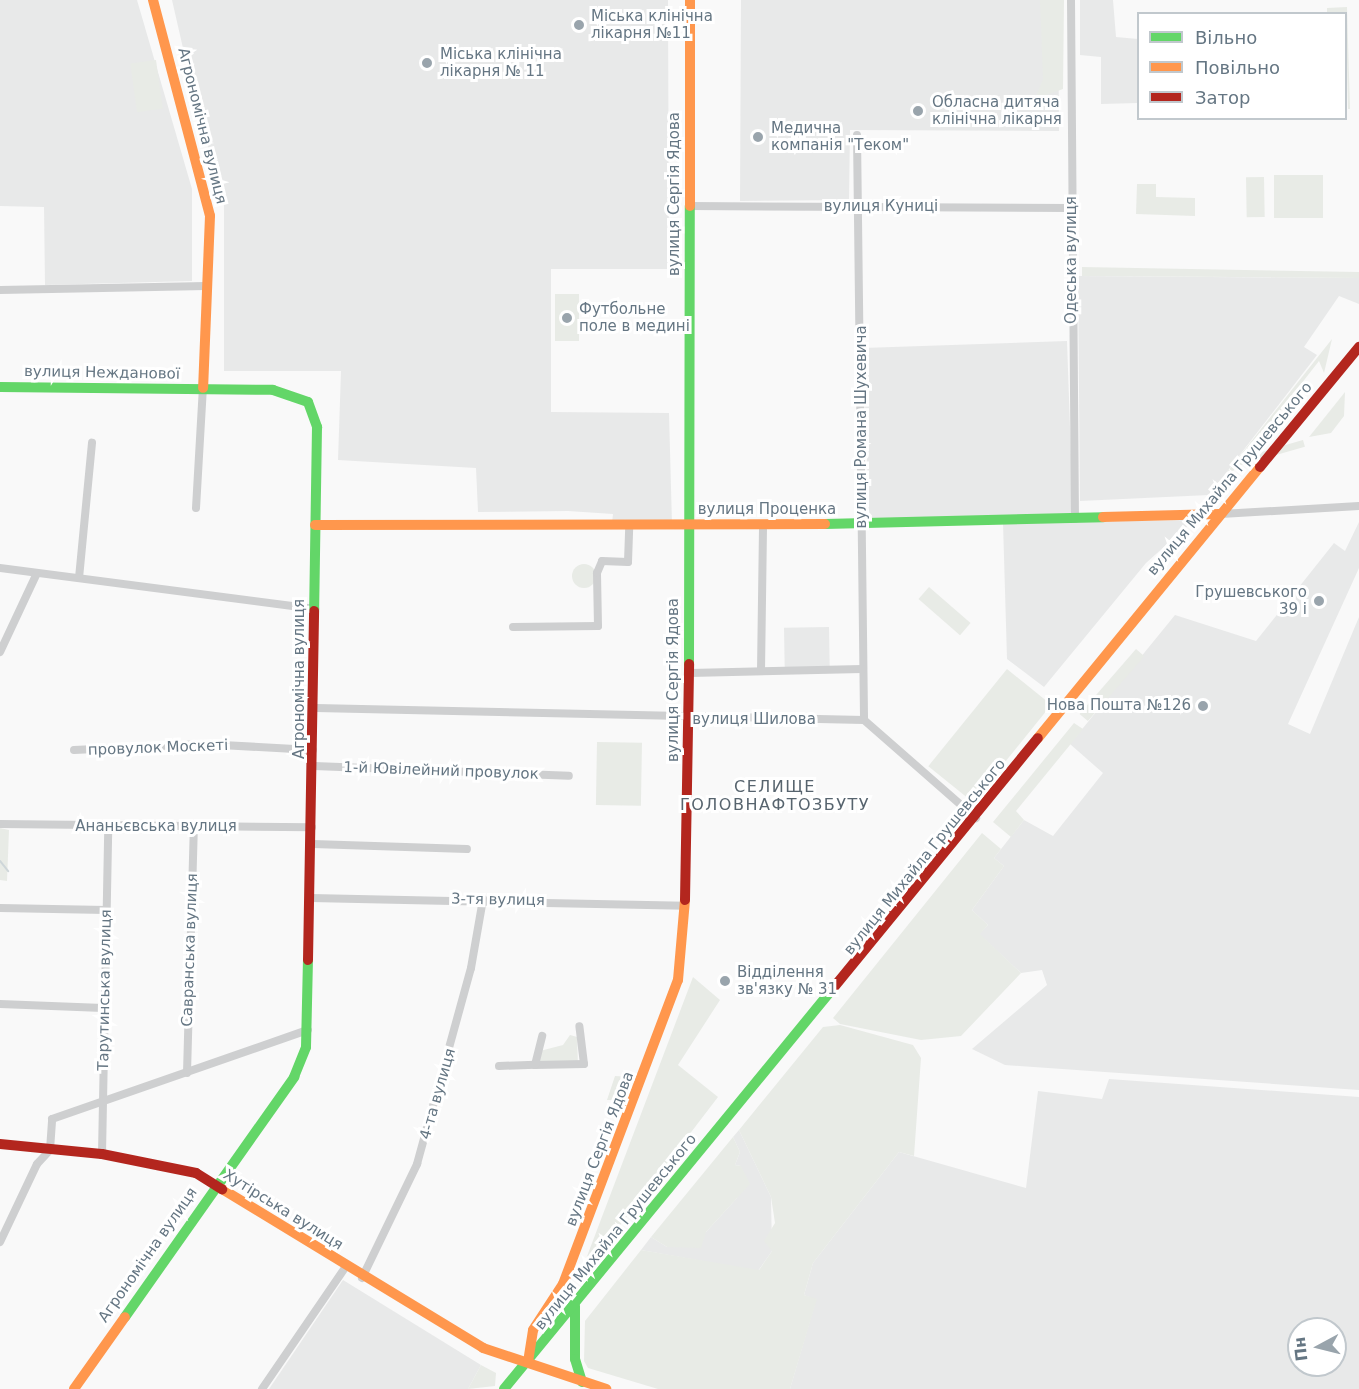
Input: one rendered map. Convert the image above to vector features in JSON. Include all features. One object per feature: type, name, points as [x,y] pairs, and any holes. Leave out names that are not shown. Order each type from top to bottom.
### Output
[{"type":"street","name":"Агрономічна вулиця","points":[[74,1389],[294,1077],[308,1030],[313,750],[316,708],[317,427],[308,402],[273,390],[203,388],[208,200],[153,0]]},
{"type":"street","name":"вулиця Сергія Ядова","points":[[528,1365],[533,1330],[563,1284],[672,1000],[685,906],[690,720],[688,525],[690,0]]},
{"type":"street","name":"Одеська вулиця","points":[[1071,0],[1075,519]]},
{"type":"street","name":"вулиця Романа Шухевича","points":[[857,135],[860,208],[864,720]]},
{"type":"street","name":"вулиця Куниці","points":[[690,206],[1071,208]]},
{"type":"street","points":[[0,290],[206,286]]},
{"type":"street","name":"вулиця Михайла Грушевського","points":[[509,1388],[976,818],[1219,514],[1359,347]]},
{"type":"street","name":"вулиця Нежданової","points":[[0,387],[203,388]]},
{"type":"street","points":[[196,508],[203,388]]},
{"type":"street","points":[[79,578],[92,443]]},
{"type":"street","points":[[1219,514],[1359,506]]},
{"type":"street","name":"вулиця Проценка","points":[[315,525],[764,526],[1219,514]]},
{"type":"street","points":[[513,627],[598,626],[597,573],[602,561],[628,562],[629,525]]},
{"type":"street","points":[[760,671],[764,526]]},
{"type":"street","points":[[0,568],[315,609]]},
{"type":"street","points":[[0,652],[37,573]]},
{"type":"street","points":[[690,673],[862,669]]},
{"type":"street","name":"вулиця Шилова","points":[[316,708],[615,711],[690,720],[864,720]]},
{"type":"street","points":[[864,720],[976,818]]},
{"type":"street","name":"провулок Москеті","points":[[74,750],[203,744],[313,750]]},
{"type":"street","name":"1-й Ювілейний провулок","points":[[314,766],[569,776]]},
{"type":"street","name":"Ананьєвська вулиця","points":[[0,825],[312,827]]},
{"type":"street","name":"Тарутинська вулиця","points":[[102,1154],[108,827]]},
{"type":"street","name":"Савранська вулиця","points":[[187,1073],[194,827]]},
{"type":"street","points":[[313,844],[467,849]]},
{"type":"street","name":"3-тя вулиця","points":[[311,898],[483,899],[685,906]]},
{"type":"street","name":"4-та вулиця","points":[[362,1278],[417,1164],[468,979],[483,899]]},
{"type":"street","points":[[0,908],[106,910]]},
{"type":"street","points":[[0,1004],[103,1008]]},
{"type":"street","points":[[499,1066],[584,1064],[579,1026]]},
{"type":"street","points":[[0,1242],[37,1164],[50,1150],[52,1119],[103,1102],[106,1096],[187,1073],[308,1030]]},
{"type":"street","points":[[535,1065],[542,1036]]},
{"type":"street","name":"Хутірська вулиця","points":[[0,1144],[102,1154],[196,1173],[345,1268],[483,1348],[528,1365],[606,1389]]},
{"type":"street","points":[[262,1389],[345,1268]]},
{"type":"street","points":[[574,1306],[575,1359],[582,1382]]},
{"type":"shaded area","points":[[0,0],[137,0],[192,189],[192,281],[45,285],[44,207],[0,206]]},
{"type":"shaded area","points":[[172,0],[668,0],[669,269],[551,269],[551,412],[669,413],[672,524],[612,523],[613,514],[568,511],[478,512],[476,468],[338,460],[341,371],[224,371],[224,192],[201,127]]},
{"type":"shaded area","name":"Обласна дитяча клінічна лікарня","points":[[741,0],[1058,0],[1059,131],[850,130],[849,200],[740,201]]},
{"type":"shaded area","points":[[1040,0],[1064,0],[1063,89],[1035,99],[1043,79]]},
{"type":"shaded area","points":[[1080,0],[1113,0],[1116,37],[1137,39],[1137,103],[1101,104],[1101,57],[1080,55]]},
{"type":"shaded area","points":[[1347,7],[1350,109],[1348,109],[1347,12],[1327,12],[1327,8]]},
{"type":"shaded area","points":[[156,60],[163,109],[137,112],[130,64]]},
{"type":"shaded area","points":[[1274,175],[1323,175],[1323,218],[1274,218]]},
{"type":"shaded area","points":[[1246,177],[1264,177],[1265,217],[1247,217]]},
{"type":"shaded area","points":[[1137,184],[1156,184],[1156,197],[1195,198],[1195,216],[1136,214]]},
{"type":"shaded area","points":[[1082,267],[1359,272],[1359,278],[1082,276]]},
{"type":"shaded area","points":[[1078,276],[1359,278],[1359,304],[1339,296],[1304,347],[1317,355],[1209,495],[1080,501]]},
{"type":"shaded area","name":"Футбольне поле в медині","points":[[555,294],[579,294],[579,341],[555,341]]},
{"type":"shaded area","points":[[1332,339],[1324,373],[1319,361],[1219,489],[1216,486]]},
{"type":"shaded area","points":[[1067,341],[1073,518],[869,525],[863,348]]},
{"type":"shaded area","points":[[1345,392],[1344,416],[1331,433],[1309,437]]},
{"type":"shaded area","points":[[1303,440],[1305,447],[1232,468],[1230,461]]},
{"type":"shaded area","points":[[1194,520],[1146,563],[1044,687],[1007,659],[1003,523]]},
{"type":"shaded area","points":[[1359,522],[1359,568],[1288,724],[1310,734],[1359,617],[1359,1090],[1005,1065],[972,1049],[1047,985],[1042,970],[1021,973],[979,934],[988,925],[972,910],[1004,866],[994,858],[1024,820],[1053,836],[1103,773],[1070,744],[1175,615],[1256,641],[1334,543],[1345,551]]},
{"type":"shaded area","points":[[584,564],[589,565],[595,571],[595,581],[589,587],[584,588],[579,587],[573,581],[572,576],[573,571],[579,565]]},
{"type":"shaded area","points":[[929,587],[971,623],[960,635],[919,599]]},
{"type":"shaded area","points":[[829,627],[830,668],[785,669],[784,628]]},
{"type":"shaded area","points":[[1136,649],[1144,656],[1088,721],[1080,714]]},
{"type":"shaded area","points":[[1007,669],[1051,705],[973,802],[928,766]]},
{"type":"shaded area","points":[[1074,723],[1083,729],[1016,811],[1024,820],[1011,837],[993,822]]},
{"type":"shaded area","points":[[597,742],[642,743],[641,806],[596,805]]},
{"type":"shaded area","points":[[0,828],[9,830],[7,881],[0,880]]},
{"type":"shaded area","points":[[982,833],[1001,849],[994,858],[1004,866],[972,910],[988,925],[980,934],[1021,973],[961,1036],[921,1040],[840,1024],[833,1018]]},
{"type":"shaded area","points":[[693,977],[720,1000],[678,1065],[718,1097],[578,1280]]},
{"type":"shaded area","points":[[840,1025],[913,1045],[921,1058],[914,1156],[899,1152],[813,1263],[804,1295],[817,1299],[790,1389],[658,1389],[588,1368],[584,1361],[585,1321],[641,1250],[759,1270],[772,1251],[764,1241],[775,1223],[771,1197],[739,1130],[823,1027]]},
{"type":"shaded area","points":[[570,1035],[577,1037],[578,1065],[541,1066],[536,1052],[563,1045]]},
{"type":"shaded area","points":[[615,1076],[633,1077],[624,1100],[607,1100]]},
{"type":"shaded area","points":[[1109,1079],[1359,1097],[1359,1389],[790,1389],[816,1300],[804,1295],[813,1263],[899,1152],[1026,1188],[1038,1091],[1102,1099]]},
{"type":"shaded area","points":[[739,1130],[771,1197],[772,1251],[758,1271],[641,1250],[651,1237],[667,1247],[706,1232],[737,1198],[741,1166],[735,1165],[740,1152],[733,1137]]},
{"type":"shaded area","points":[[733,1137],[740,1152],[735,1165],[741,1166],[750,1184],[706,1232],[701,1248],[667,1247],[651,1237]]},
{"type":"shaded area","points":[[343,1280],[481,1365],[468,1389],[269,1389]]},
{"type":"shaded area","points":[[481,1365],[496,1373],[495,1386],[468,1389]]},
{"type":"waterway","points":[[0,861],[8,871]]},
{"type":"traffic: fast","points":[[689,664],[690,206]]},
{"type":"traffic: fast","points":[[0,387],[273,390],[308,402],[317,427],[314,611]]},
{"type":"traffic: fast","points":[[825,524],[1103,517]]},
{"type":"traffic: fast","points":[[125,1317],[294,1077],[306,1047],[308,960]]},
{"type":"traffic: fast","points":[[504,1389],[830,992]]},
{"type":"traffic: fast","points":[[575,1306],[575,1359],[582,1382]]},
{"type":"traffic: slow","points":[[153,0],[210,216],[203,388]]},
{"type":"traffic: slow","points":[[690,0],[690,206]]},
{"type":"traffic: slow","points":[[1038,738],[1260,467]]},
{"type":"traffic: slow","points":[[1103,517],[1219,514]]},
{"type":"traffic: slow","points":[[315,525],[825,524]]},
{"type":"traffic: slow","points":[[528,1362],[533,1330],[563,1284],[678,980],[685,900]]},
{"type":"traffic: slow","points":[[222,1189],[483,1348],[606,1389]]},
{"type":"traffic: slow","points":[[74,1389],[125,1317]]},
{"type":"traffic: jam","points":[[1260,467],[1359,347]]},
{"type":"traffic: jam","points":[[308,960],[314,611]]},
{"type":"traffic: jam","points":[[685,900],[689,664]]},
{"type":"traffic: jam","points":[[830,992],[1038,738]]},
{"type":"traffic: jam","points":[[0,1144],[102,1154],[196,1173],[222,1189]]},
{"type":"place","name":"Міська клінічна лікарня №11","points":[[579,25]]},
{"type":"place","name":"Міська клінічна лікарня № 11","points":[[427,63]]},
{"type":"place","name":"Обласна дитяча клінічна лікарня","points":[[918,111]]},
{"type":"place","name":"Медична компанія \"Теком\"","points":[[758,137]]},
{"type":"place","name":"Футбольне поле в медині","points":[[567,318]]},
{"type":"place","name":"Грушевського 39 і","points":[[1319,601]]},
{"type":"place","name":"Нова Пошта №126","points":[[1203,706]]},
{"type":"place","name":"Відділення зв'язку № 31","points":[[725,981]]},
{"type":"district","name":"СЕЛИЩЕ ГОЛОВНАФТОЗБУТУ","points":[[775,796]]}]
